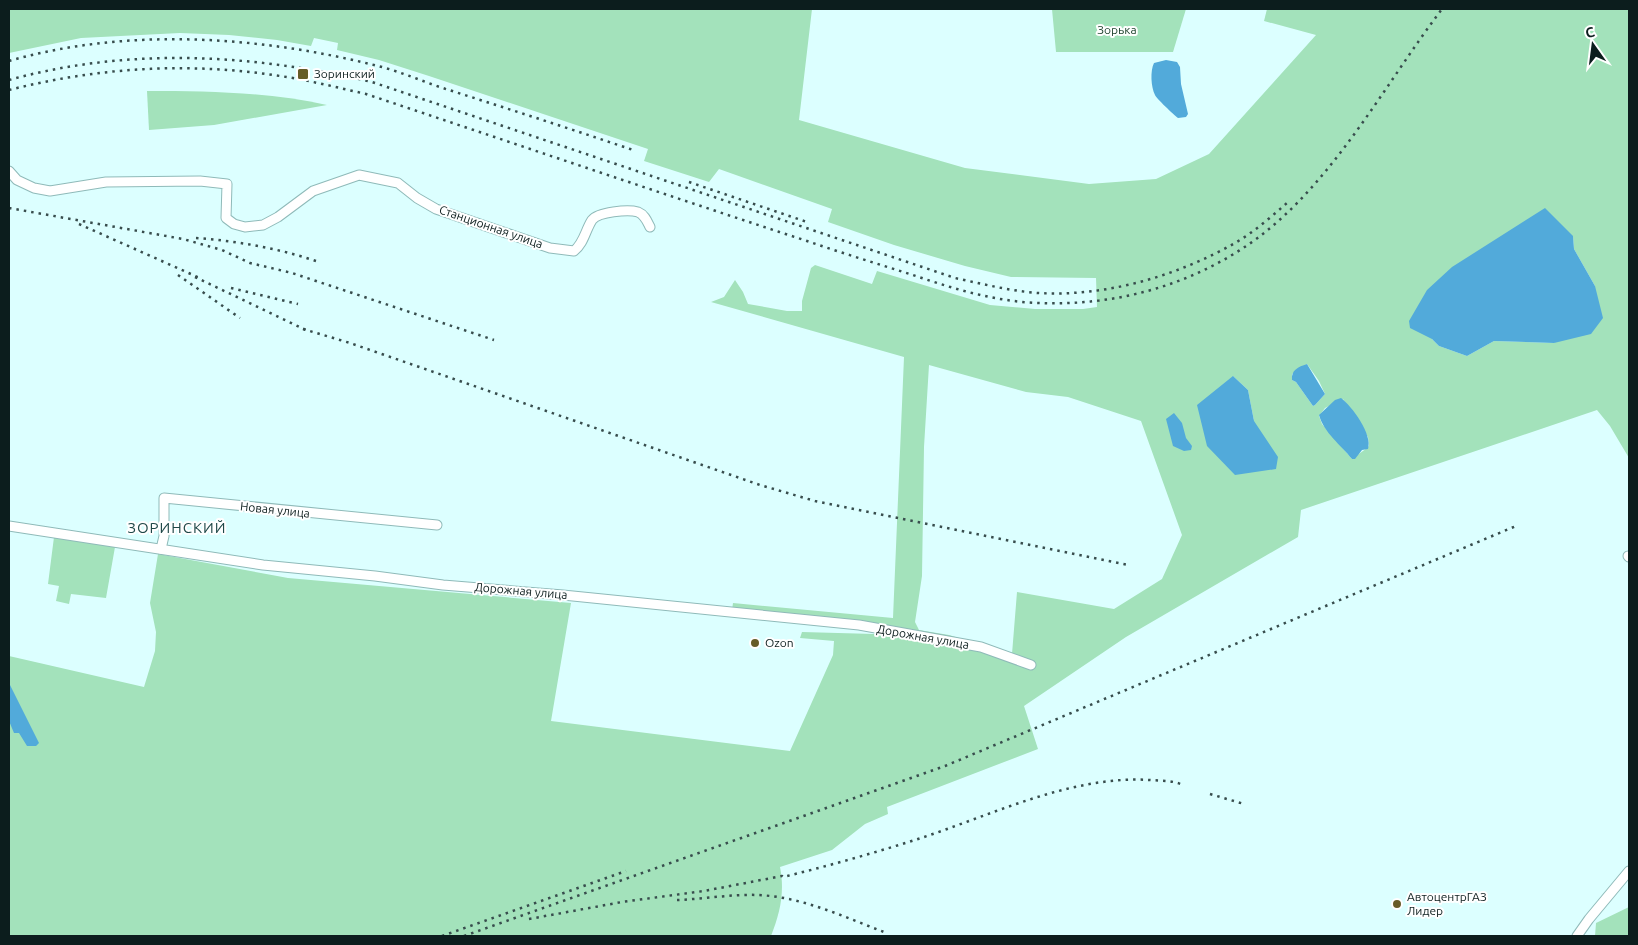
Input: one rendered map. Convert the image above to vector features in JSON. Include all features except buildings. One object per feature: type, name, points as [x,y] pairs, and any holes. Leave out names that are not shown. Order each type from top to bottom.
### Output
[{"type":"street","name":"Станционная улица","points":[[9,171],[17,180],[34,188],[50,191],[106,182],[200,180],[227,184],[226,218],[234,224],[245,227],[263,225],[278,217],[313,192],[359,175],[398,183],[417,198],[436,209],[550,248],[574,251],[580,246],[592,220],[598,214],[625,211],[638,212],[646,218],[650,227]]},
{"type":"street","name":"Новая улица","points":[[161,548],[164,536],[164,498],[437,525]]},
{"type":"street","name":"Дорожная улица","points":[[9,526],[263,565],[443,585],[554,594],[860,625],[981,647],[1031,665]]},
{"type":"street","points":[[1577,936],[1629,871]]},
{"type":"green space","points":[[9,9],[812,9],[799,120],[965,168],[1089,184],[1156,179],[1209,154],[1316,35],[1264,21],[1267,9],[1629,9],[1629,458],[1610,426],[1597,410],[1301,510],[1298,537],[1126,637],[1024,706],[1038,749],[887,807],[888,814],[865,824],[832,850],[780,867],[781,902],[771,936],[9,936],[9,656],[144,687],[155,651],[156,632],[150,603],[158,554],[288,578],[571,603],[551,721],[790,751],[833,655],[834,641],[800,638],[802,632],[886,635],[890,628],[732,610],[733,603],[893,618],[904,357],[711,302],[724,297],[735,280],[748,304],[787,311],[802,311],[802,301],[811,268],[815,265],[872,284],[877,271],[990,305],[1035,309],[1083,309],[1097,307],[1096,278],[1011,277],[965,266],[894,245],[828,222],[832,209],[719,169],[709,182],[644,161],[648,149],[379,60],[337,50],[338,43],[314,38],[311,46],[229,35],[180,33],[81,38],[9,53]],"holes":[[[1573,236],[1574,249],[1595,286],[1554,343],[1494,341],[1467,356],[1439,346],[1432,339]],[[1307,364],[1319,381],[1325,394],[1315,405],[1313,406],[1296,382],[1292,380],[1292,374]],[[929,365],[1026,392],[1068,397],[1141,421],[1182,535],[1162,579],[1114,609],[1017,592],[1012,654],[949,635],[919,630],[915,622],[922,576],[924,447]],[[1233,376],[1248,390],[1254,421]],[[1343,399],[1368,437],[1369,446],[1352,459],[1322,424],[1319,416],[1325,408]]]},
{"type":"green space","name":"Зорька","points":[[1052,9],[1186,9],[1173,52],[1056,52]]},
{"type":"green space","points":[[147,91],[260,95],[327,105],[214,125],[149,130]]},
{"type":"green space","points":[[54,537],[115,547],[106,598],[71,594],[69,604],[56,601],[59,586],[48,584]]},
{"type":"green space","points":[[1629,907],[1629,936],[1595,936],[1596,923]]},
{"type":"water","points":[[1166,60],[1177,62],[1180,67],[1181,84],[1188,114],[1186,117],[1178,118],[1155,95],[1152,83],[1153,66],[1154,63]]},
{"type":"water","points":[[1545,208],[1573,236],[1574,249],[1595,286],[1603,318],[1591,334],[1554,343],[1494,341],[1467,356],[1439,346],[1432,339],[1410,328],[1409,321],[1427,290],[1452,267]]},
{"type":"water","points":[[1307,364],[1325,394],[1313,406],[1296,382],[1292,380],[1296,369]]},
{"type":"water","points":[[1233,376],[1248,390],[1254,421],[1278,457],[1276,469],[1235,475],[1207,446],[1197,405]]},
{"type":"water","points":[[1341,398],[1356,414],[1365,429],[1369,443],[1368,449],[1362,450],[1355,459],[1352,459],[1329,433],[1319,415],[1335,400]]},
{"type":"water","points":[[1174,413],[1182,423],[1186,438],[1192,446],[1191,450],[1184,451],[1173,446],[1166,419]]},
{"type":"water","points":[[9,683],[39,743],[36,746],[27,746],[19,733],[14,733],[9,721]]},
{"type":"railway","points":[[9,90],[107,72],[173,68],[240,71],[308,81],[366,94],[944,285],[1008,300],[1066,303],[1118,298],[1144,292],[1194,275],[1240,250],[1271,227],[1299,201],[1326,171],[1351,139],[1442,9]]},
{"type":"railway","points":[[9,61],[54,50],[100,43],[146,40],[241,42],[287,48],[387,68],[636,151]]},
{"type":"railway","points":[[9,80],[54,69],[99,62],[190,58],[236,60],[281,65],[372,82],[955,278],[996,287],[1038,293],[1089,292],[1115,288],[1165,274],[1213,255],[1235,243],[1256,229],[1287,203]]},
{"type":"railway","points":[[689,182],[807,222]]},
{"type":"railway","points":[[9,208],[183,239],[222,250],[250,263],[292,273],[494,340]]},
{"type":"railway","points":[[79,224],[202,279]]},
{"type":"railway","points":[[196,238],[257,246],[287,252],[316,261]]},
{"type":"railway","points":[[178,275],[240,318]]},
{"type":"railway","points":[[195,277],[308,331]]},
{"type":"railway","points":[[231,288],[298,304]]},
{"type":"railway","points":[[303,329],[350,343],[760,485],[815,501],[1128,565]]},
{"type":"railway","points":[[464,936],[945,766],[1516,526]]},
{"type":"railway","points":[[529,919],[622,902],[704,891],[783,877],[918,839],[1032,799],[1091,784],[1121,780],[1150,780],[1171,781],[1183,785]]},
{"type":"railway","points":[[1210,794],[1244,804]]},
{"type":"railway","points":[[442,936],[626,871]]},
{"type":"railway","points":[[677,900],[738,895],[775,897],[823,909],[884,932]]},
{"type":"place","name":"Зоринский","points":[[303,74]]},
{"type":"place","name":"Ozon","points":[[755,643]]},
{"type":"place","name":"АвтоцентрГАЗ Лидер","points":[[1397,904]]},
{"type":"district","name":"ЗОРИНСКИЙ","points":[[177,528]]}]
